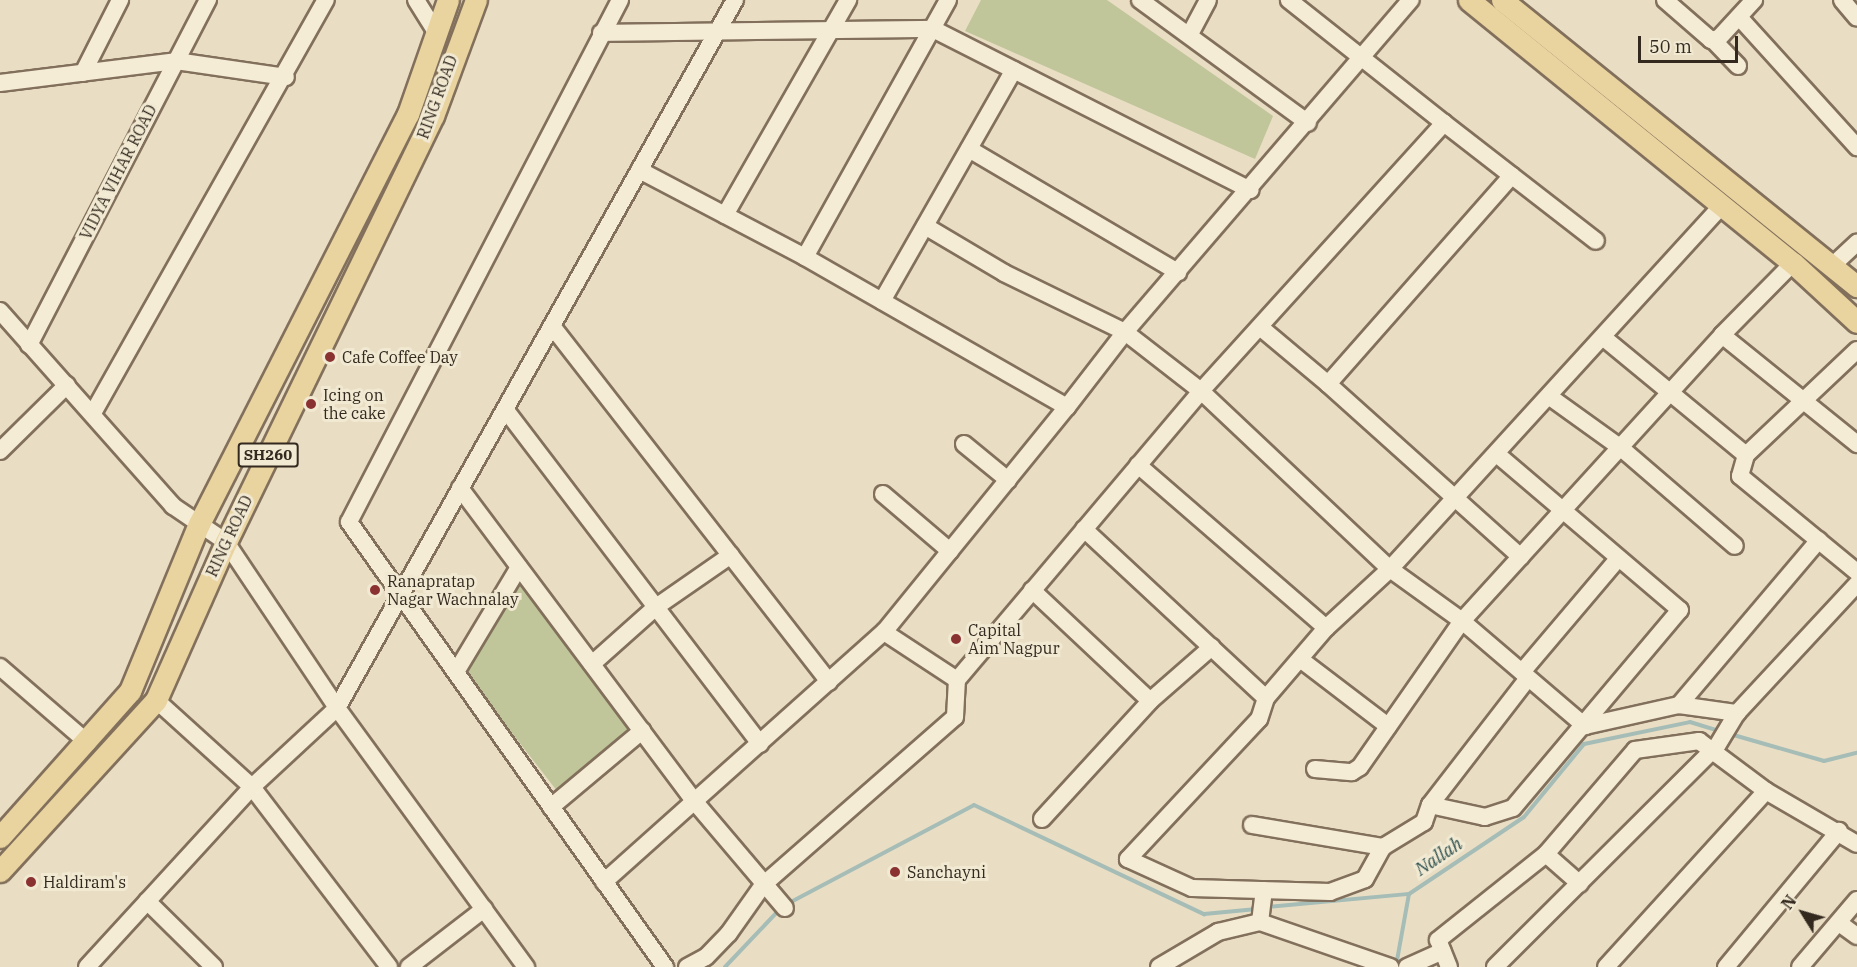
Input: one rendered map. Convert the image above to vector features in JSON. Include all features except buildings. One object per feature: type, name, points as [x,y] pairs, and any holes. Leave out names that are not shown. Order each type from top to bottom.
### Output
[{"type":"main road","name":"RING ROAD","points":[[0,837],[88,743],[130,691],[199,525],[408,114],[435,31],[448,0]]},
{"type":"main road","name":"RING ROAD","points":[[0,870],[156,700],[226,542],[433,116],[476,0]]},
{"type":"main road","points":[[1469,0],[1793,263],[1857,322]]},
{"type":"main road","points":[[1502,0],[1857,286]]},
{"type":"street","points":[[83,73],[120,0]]},
{"type":"street","name":"VIDYA VIHAR ROAD","points":[[29,345],[208,0]]},
{"type":"street","points":[[93,413],[286,77],[326,0]]},
{"type":"street","points":[[416,0],[435,31]]},
{"type":"street","points":[[620,0],[349,517],[351,528],[401,594],[665,967]]},
{"type":"street","points":[[87,967],[252,787],[337,708],[735,0]]},
{"type":"street","points":[[725,215],[848,0]]},
{"type":"street","points":[[805,257],[948,0]]},
{"type":"street","points":[[1140,0],[1190,34],[1308,123]]},
{"type":"street","points":[[1190,34],[1208,0]]},
{"type":"street","points":[[1289,0],[1364,55],[1444,123],[1596,241]]},
{"type":"street","points":[[604,882],[884,632],[1125,332],[1251,190],[1411,0]]},
{"type":"street","points":[[1665,0],[1713,40],[1738,66]]},
{"type":"street","points":[[1713,40],[1754,0]]},
{"type":"street","points":[[1842,0],[1857,18]]},
{"type":"street","points":[[1739,17],[1857,147]]},
{"type":"street","points":[[601,33],[716,34],[832,29],[933,29],[1251,190]]},
{"type":"street","points":[[0,83],[176,61],[286,77]]},
{"type":"street","points":[[882,301],[1014,70]]},
{"type":"street","points":[[687,967],[721,941],[766,889],[955,717],[957,680],[1202,391],[1444,123]]},
{"type":"street","points":[[969,149],[1178,272]]},
{"type":"street","points":[[639,170],[805,257],[1067,407]]},
{"type":"street","points":[[1328,384],[1512,175]]},
{"type":"street","points":[[1617,560],[1525,675],[1430,805],[1424,822],[1383,847],[1365,879],[1330,892],[1192,888],[1128,860],[1260,719],[1266,698],[1326,628],[1390,568],[1497,454],[1722,206]]},
{"type":"street","points":[[925,226],[1004,273],[1125,332],[1202,391],[1390,568],[1462,621],[1585,726]]},
{"type":"street","points":[[1833,265],[1857,243]]},
{"type":"street","points":[[1316,769],[1352,772],[1360,767],[1462,621],[1672,389],[1793,263]]},
{"type":"street","points":[[0,311],[93,413],[173,506],[226,542],[337,708],[526,967]]},
{"type":"street","points":[[552,326],[829,682]]},
{"type":"street","points":[[1260,327],[1328,384],[1521,557]]},
{"type":"street","points":[[1722,335],[1857,444]]},
{"type":"street","points":[[1604,338],[1672,389],[1746,455]]},
{"type":"street","points":[[1857,350],[1807,402],[1746,455],[1740,476],[1857,572]]},
{"type":"street","points":[[0,451],[67,385]]},
{"type":"street","points":[[1550,397],[1621,448],[1735,546]]},
{"type":"street","points":[[505,409],[760,744]]},
{"type":"street","points":[[964,444],[1008,480]]},
{"type":"street","points":[[1430,805],[1485,817],[1513,808],[1585,726],[1680,610],[1617,560],[1497,454]]},
{"type":"street","points":[[1138,465],[1326,628]]},
{"type":"street","points":[[460,488],[695,802],[766,889],[785,908]]},
{"type":"street","points":[[883,494],[950,551]]},
{"type":"street","points":[[1084,529],[1266,698]]},
{"type":"street","points":[[1679,705],[1819,540]]},
{"type":"street","points":[[592,664],[656,607],[731,555]]},
{"type":"street","points":[[456,672],[519,567]]},
{"type":"street","points":[[1495,967],[1715,748],[1732,718],[1857,584]]},
{"type":"street","points":[[1032,590],[1149,701]]},
{"type":"street","points":[[884,632],[957,680]]},
{"type":"street","points":[[1042,819],[1149,701],[1212,647]]},
{"type":"street","points":[[1300,659],[1388,726]]},
{"type":"street","points":[[0,667],[88,743]]},
{"type":"street","points":[[156,700],[252,787],[389,967]]},
{"type":"street","points":[[1585,726],[1679,705],[1732,718]]},
{"type":"street","points":[[551,807],[642,731]]},
{"type":"street","points":[[1449,967],[1438,940],[1546,854],[1635,750],[1699,741],[1715,748],[1766,791],[1839,831],[1857,844]]},
{"type":"street","points":[[1606,967],[1766,791]]},
{"type":"street","points":[[1252,825],[1383,847]]},
{"type":"street","points":[[1726,967],[1839,831]]},
{"type":"street","points":[[1546,854],[1580,884]]},
{"type":"street","points":[[1260,922],[1264,890]]},
{"type":"street","points":[[1800,967],[1857,900]]},
{"type":"street","points":[[147,901],[214,967]]},
{"type":"street","points":[[409,967],[483,909]]},
{"type":"street","points":[[1160,967],[1218,932],[1260,922],[1390,967]]},
{"type":"street","points":[[1839,923],[1857,936]]},
{"type":"street","points":[[1407,967],[1443,951]]},
{"type":"green space","points":[[981,0],[1107,0],[1273,116],[1255,159],[965,31]]},
{"type":"green space","points":[[519,578],[635,729],[561,796],[466,674]]},
{"type":"waterway","name":"Nallah","points":[[1268,907],[1409,894],[1524,817],[1584,744],[1690,722],[1720,731]]},
{"type":"waterway","name":"Nallah","points":[[1730,734],[1824,761],[1857,753]]},
{"type":"waterway","name":"Nallah","points":[[789,903],[974,805],[1204,914],[1257,909]]},
{"type":"waterway","points":[[1396,966],[1409,894]]},
{"type":"waterway","points":[[725,967],[780,909]]},
{"type":"place","name":"Cafe Coffee Day","points":[[330,357]]},
{"type":"place","name":"Icing on the cake","points":[[311,404]]},
{"type":"place","name":"Ranapratap Nagar Wachnalay","points":[[375,590]]},
{"type":"place","name":"Capital Aim Nagpur","points":[[956,639]]},
{"type":"place","name":"Sanchayni","points":[[895,872]]},
{"type":"place","name":"Haldiram's","points":[[31,882]]}]
